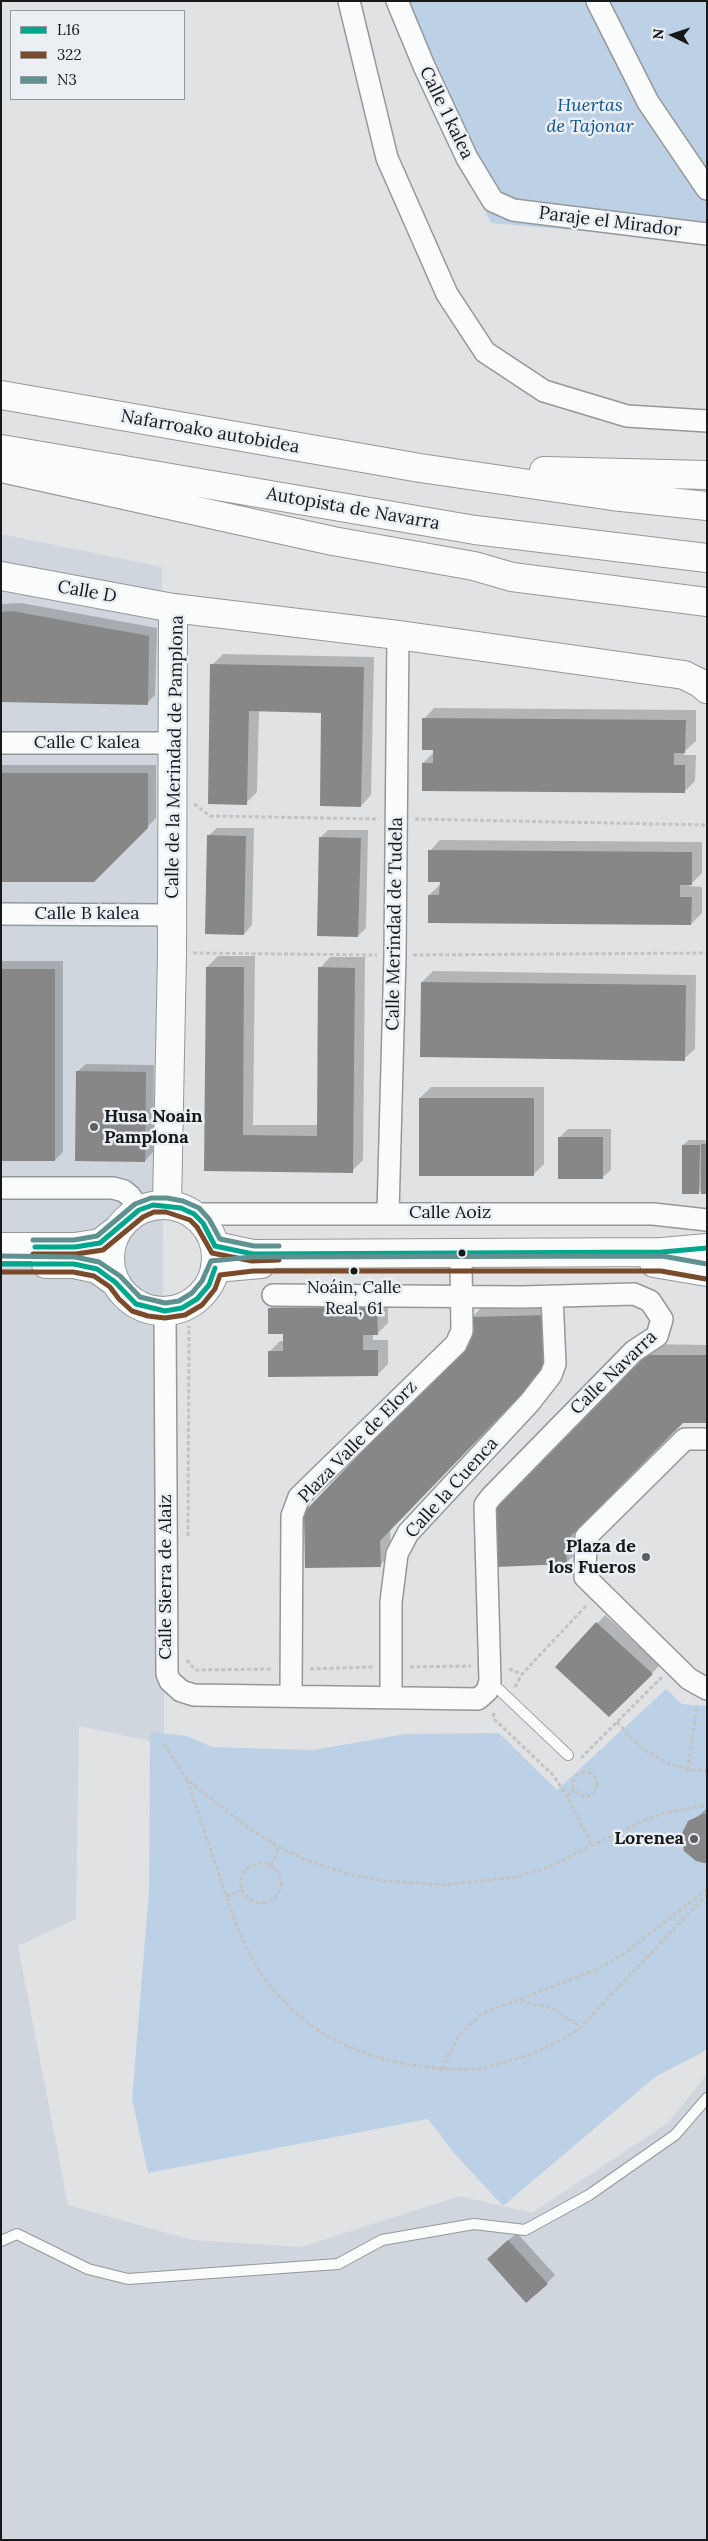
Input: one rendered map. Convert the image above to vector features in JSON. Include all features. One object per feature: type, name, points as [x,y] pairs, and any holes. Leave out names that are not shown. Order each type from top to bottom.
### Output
[{"type":"main road","name":"Nafarroako autobidea","points":[[1,395],[420,468]]},
{"type":"main road","name":"Autopista de Navarra","points":[[1,449],[475,530],[707,558]]},
{"type":"main road","points":[[1,468],[405,555],[474,566],[512,576],[707,602]]},
{"type":"main road","points":[[420,468],[707,475]]},
{"type":"main road","points":[[420,468],[612,496],[707,506]]},
{"type":"main road","points":[[474,566],[524,568],[707,591]]},
{"type":"main road","name":"Calle D","points":[[1,576],[174,608]]},
{"type":"main road","name":"Calle de la Merindad de Pamplona","points":[[167,1204],[172,953],[174,608],[398,635],[684,675],[692,678],[707,689]]},
{"type":"main road","points":[[1,1247],[75,1247],[100,1243],[118,1230],[127,1219],[139,1210],[153,1205],[167,1204],[194,1214],[203,1223],[215,1257],[209,1285],[197,1298],[182,1308],[165,1311],[150,1310],[136,1304],[124,1294],[115,1282],[97,1269],[74,1264],[1,1264]]},
{"type":"main road","points":[[115,1282],[110,1265],[111,1247],[118,1230]]},
{"type":"main road","points":[[215,1257],[253,1254],[662,1252],[707,1248]]},
{"type":"main road","points":[[215,1257],[253,1264],[662,1263],[707,1272]]},
{"type":"street","points":[[348,1],[387,158],[447,294],[485,352],[544,391],[626,416],[707,422]]},
{"type":"street","name":"Calle 1 kalea","points":[[397,1],[424,66],[467,158],[493,201],[513,210]]},
{"type":"street","points":[[597,1],[648,102],[707,188]]},
{"type":"street","name":"Paraje el Mirador","points":[[513,210],[707,234]]},
{"type":"street","name":"Calle Merindad de Tudela","points":[[388,1213],[396,955],[398,635]]},
{"type":"street","name":"Calle C kalea","points":[[1,743],[172,743]]},
{"type":"street","name":"Calle B kalea","points":[[1,914],[172,915]]},
{"type":"street","points":[[1,1188],[113,1188],[124,1191],[130,1196],[139,1210]]},
{"type":"street","name":"Calle Aoiz","points":[[194,1214],[653,1214],[707,1220]]},
{"type":"street","name":"Plaza Valle de Elorz","points":[[290,1695],[292,1516],[299,1497],[456,1344],[462,1331],[461,1264]]},
{"type":"street","name":"Calle Navarra","points":[[273,1295],[552,1296],[634,1294],[650,1301],[662,1320],[657,1336],[634,1351],[485,1505],[490,1681]]},
{"type":"street","name":"Calle la Cuenca","points":[[391,1697],[391,1602],[397,1554],[408,1533],[530,1402],[551,1375],[555,1364],[552,1296]]},
{"type":"street","name":"Calle Sierra de Alaiz","points":[[165,1311],[167,1674],[175,1686],[194,1696],[290,1695],[478,1699],[487,1691],[490,1681]]},
{"type":"street","points":[[704,1687],[689,1679],[585,1577],[586,1537],[685,1439],[707,1439]]},
{"type":"lane","points":[[490,1681],[568,1755]]},
{"type":"lane","points":[[1,2241],[17,2234],[88,2269],[128,2279],[338,2264],[382,2240],[474,2224],[525,2230],[589,2195],[674,2135],[707,2098]]},
{"type":"path","points":[[173,804],[197,805],[210,816],[707,825]]},
{"type":"path","points":[[172,953],[396,955],[707,953]]},
{"type":"path","points":[[568,1755],[576,1764],[675,1665]]},
{"type":"path","points":[[688,1770],[704,1687]]},
{"type":"path","points":[[617,1722],[641,1748],[665,1762],[688,1770],[707,1771]]},
{"type":"path","points":[[164,1744],[187,1780],[226,1896],[247,1950],[261,1974],[299,2016],[322,2033],[346,2046],[373,2056],[442,2069],[478,2069],[505,2063],[537,2052],[581,2027],[707,1894]]},
{"type":"path","points":[[587,1772],[594,1777],[596,1786],[591,1793],[582,1795],[574,1789],[573,1781],[578,1774],[587,1772]]},
{"type":"path","points":[[187,1780],[250,1829],[279,1847],[314,1863],[384,1882],[444,1886],[475,1884],[516,1877],[546,1868],[642,1820],[665,1813],[707,1805]]},
{"type":"path","points":[[567,1796],[574,1789]]},
{"type":"path","points":[[271,1865],[279,1847]]},
{"type":"path","points":[[256,1863],[271,1865],[278,1872],[281,1882],[276,1897],[267,1902],[256,1902],[247,1897],[243,1890],[242,1878],[247,1869],[256,1863]]},
{"type":"path","points":[[442,2069],[459,2035],[470,2022],[493,2008],[593,1971],[624,1954],[707,1889]]},
{"type":"path","points":[[226,1896],[243,1890]]},
{"type":"path","points":[[517,2000],[552,2008],[581,2027]]},
{"type":"shaded area","points":[[1,534],[162,567],[164,1744],[79,1726],[76,1919],[18,1946],[68,2205],[192,2240],[301,2247],[460,2196],[532,2213],[668,2123],[707,2074],[707,2540],[1,2540]]},
{"type":"green space","name":"Huertas de Tajonar","points":[[390,1],[707,1],[707,242],[491,223],[414,68]]},
{"type":"green space","points":[[666,1689],[682,1704],[707,1706],[707,2047],[703,2052],[655,2077],[503,2206],[454,2153],[428,2119],[148,2173],[132,2099],[149,1891],[150,1732],[187,1736],[212,1747],[313,1750],[405,1734],[499,1733],[557,1790]]},
{"type":"building","points":[[12,611],[149,636],[148,705],[1,702],[1,612]]},
{"type":"building","points":[[210,664],[364,667],[361,807],[320,806],[321,713],[249,711],[247,805],[208,804]]},
{"type":"building","points":[[422,718],[686,720],[685,753],[674,753],[674,765],[685,765],[685,793],[422,791],[422,763],[433,763],[433,750],[422,750]]},
{"type":"building","points":[[1,773],[148,773],[148,828],[94,882],[1,882]]},
{"type":"building","points":[[207,835],[246,836],[244,935],[205,934]]},
{"type":"building","points":[[319,837],[361,838],[358,937],[317,936]]},
{"type":"building","points":[[428,850],[692,852],[692,885],[680,885],[680,897],[692,897],[691,925],[428,923],[428,895],[439,895],[440,882],[428,882]]},
{"type":"building","points":[[206,967],[244,967],[243,1135],[317,1136],[318,967],[355,968],[353,1173],[204,1171]]},
{"type":"building","points":[[1,969],[55,969],[55,1161],[1,1161]]},
{"type":"building","points":[[421,982],[686,985],[685,1061],[420,1057]]},
{"type":"building","points":[[76,1071],[146,1072],[145,1162],[75,1161]]},
{"type":"building","points":[[419,1098],[534,1098],[534,1176],[419,1176]]},
{"type":"building","points":[[558,1137],[603,1137],[603,1179],[558,1179]]},
{"type":"building","points":[[701,1144],[707,1144],[707,1194],[701,1194]]},
{"type":"building","points":[[682,1145],[700,1145],[699,1194],[682,1194]]},
{"type":"building","points":[[377,1307],[378,1335],[363,1335],[363,1350],[378,1350],[378,1376],[268,1377],[268,1351],[283,1351],[283,1334],[268,1334],[268,1308]]},
{"type":"building","points":[[547,1315],[548,1367],[380,1541],[381,1567],[305,1568],[304,1512],[470,1340],[470,1317]]},
{"type":"building","points":[[640,1355],[707,1355],[707,1423],[683,1423],[566,1541],[567,1564],[496,1567],[493,1504]]},
{"type":"building","points":[[596,1622],[653,1674],[609,1717],[555,1667]]},
{"type":"building","name":"Lorenea","points":[[707,1814],[707,1863],[696,1861],[684,1851],[681,1835],[688,1821]]},
{"type":"building","points":[[508,2240],[548,2284],[526,2303],[487,2259]]},
{"type":"transit line","name":"N3","points":[[33,1240],[74,1240],[97,1236],[135,1204],[151,1198],[167,1198],[183,1201],[199,1208],[209,1219],[220,1239],[254,1246],[279,1246]]},
{"type":"transit line","name":"L16","points":[[35,1247],[75,1247],[100,1243],[139,1210],[153,1205],[181,1208],[194,1214],[203,1223],[215,1246]]},
{"type":"transit line","name":"322","points":[[33,1254],[76,1254],[103,1250],[143,1217],[154,1212],[166,1212],[190,1220],[197,1227],[212,1253],[252,1261],[279,1260]]},
{"type":"transit line","name":"L16","points":[[215,1246],[253,1254],[662,1252],[707,1248]]},
{"type":"transit line","name":"N3","points":[[1,1256],[75,1257],[99,1262],[120,1276],[140,1297],[165,1303],[179,1301],[192,1293],[202,1281],[211,1261],[252,1257],[662,1256],[707,1264]]},
{"type":"transit line","name":"L16","points":[[1,1264],[74,1264],[97,1269],[115,1282],[136,1304],[165,1311],[182,1308],[197,1299],[209,1285],[215,1268]]},
{"type":"transit line","name":"322","points":[[1,1272],[73,1272],[94,1276],[110,1287],[132,1311],[148,1316],[165,1318],[185,1315],[202,1305],[215,1289],[220,1275],[253,1271],[661,1271],[706,1279]]},
{"type":"place","name":"Husa Noain Pamplona","points":[[94,1127]]},
{"type":"place","name":"Noáin, Calle Real, 61","points":[[354,1271]]},
{"type":"place","name":"Plaza de los Fueros","points":[[646,1557]]},
{"type":"place","name":"Lorenea","points":[[694,1839]]}]
